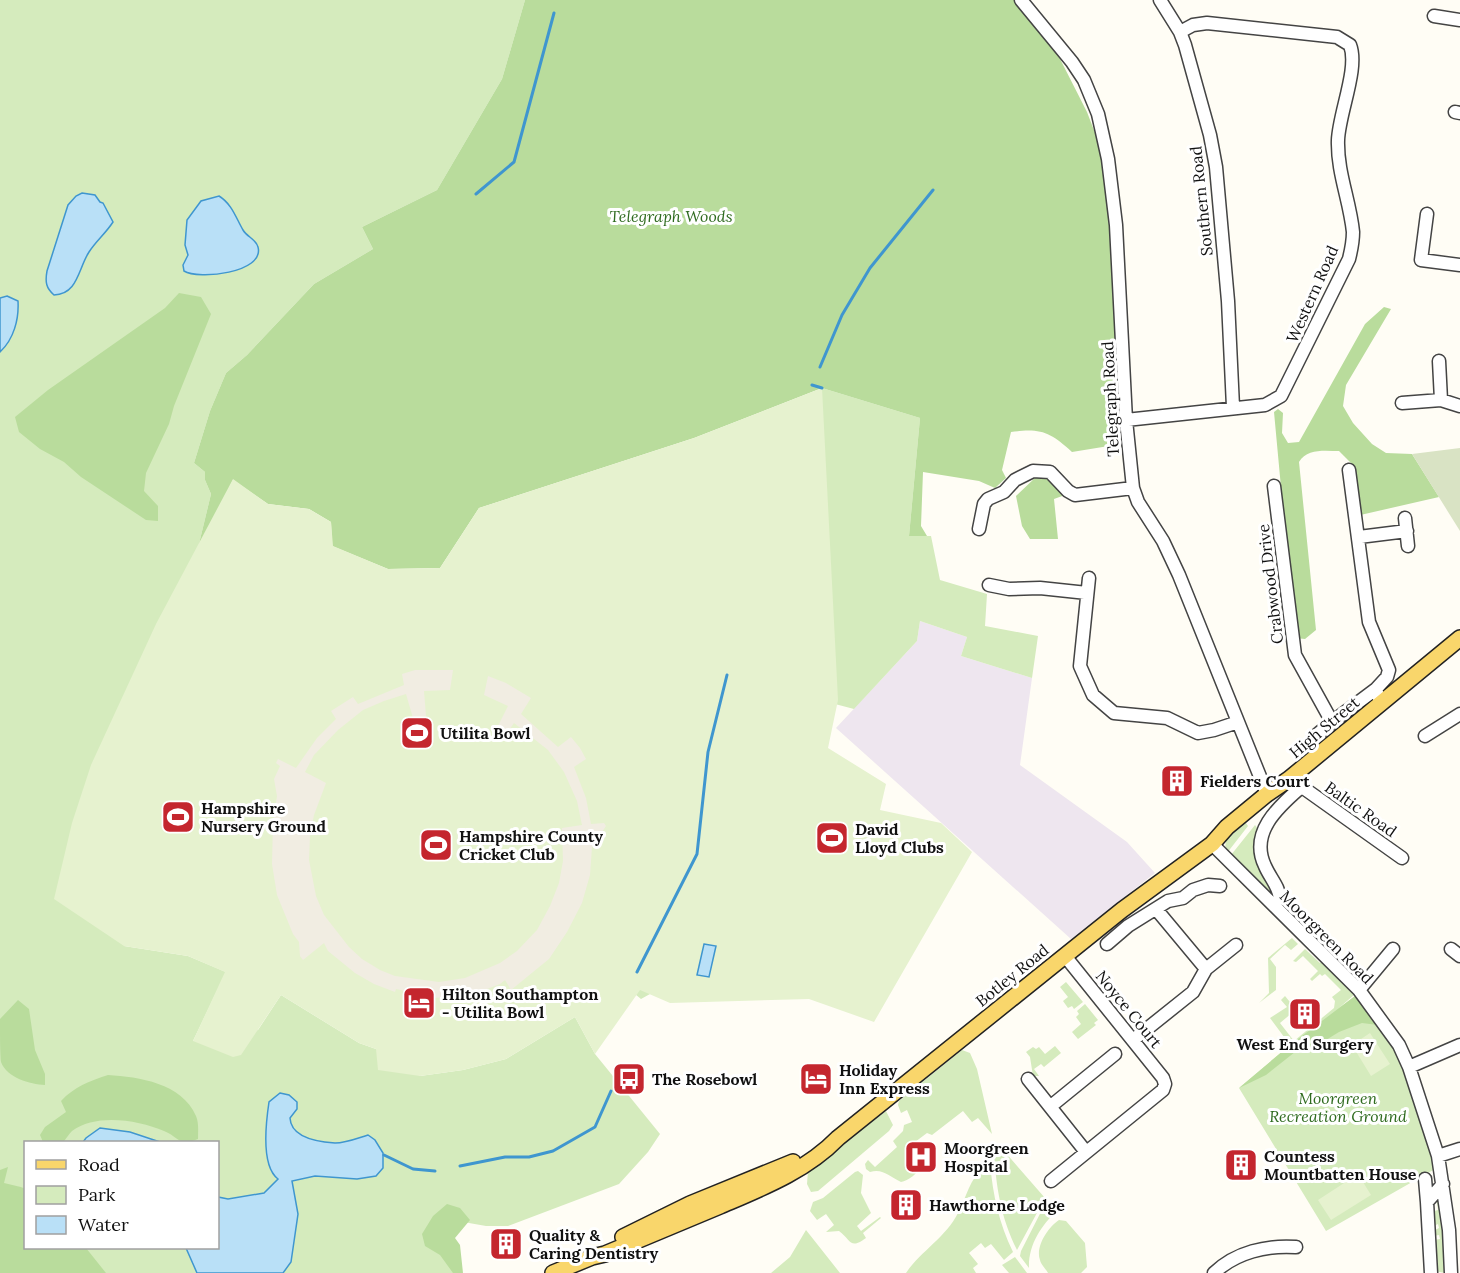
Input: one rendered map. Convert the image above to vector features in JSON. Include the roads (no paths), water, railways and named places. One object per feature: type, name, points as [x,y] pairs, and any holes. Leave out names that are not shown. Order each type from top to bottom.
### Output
[{"type":"main road","name":"High Street","points":[[1212,844],[1227,827],[1267,794],[1294,783],[1379,696],[1460,639]]},
{"type":"main road","name":"Botley Road","points":[[553,1273],[592,1257],[645,1226],[690,1204],[791,1163],[838,1137],[1122,910],[1212,844]]},
{"type":"street","name":"Telegraph Road","points":[[1021,0],[1072,62],[1084,80],[1098,114],[1108,159],[1116,225],[1126,420],[1133,488],[1138,502],[1163,541],[1179,575],[1267,794]]},
{"type":"street","name":"Southern Road","points":[[1160,0],[1180,32],[1210,135],[1216,167],[1228,302],[1233,407]]},
{"type":"street","points":[[1434,16],[1460,20]]},
{"type":"street","name":"Western Road","points":[[1126,420],[1264,405],[1281,396],[1349,259],[1353,232],[1338,159],[1341,115],[1353,62],[1350,45],[1337,37],[1207,23],[1194,25],[1180,32]]},
{"type":"street","points":[[1427,214],[1421,260],[1460,265]]},
{"type":"street","points":[[1439,361],[1441,400]]},
{"type":"street","points":[[1402,404],[1441,400],[1460,406]]},
{"type":"street","points":[[1313,738],[1332,722],[1379,696],[1389,670],[1369,622],[1349,470]]},
{"type":"street","points":[[979,529],[984,504],[988,499],[1004,492],[1015,480],[1033,471],[1050,472],[1075,495],[1133,488]]},
{"type":"street","name":"Crabwood Drive","points":[[1274,486],[1295,655],[1332,722]]},
{"type":"street","points":[[1405,518],[1408,546]]},
{"type":"street","points":[[1359,537],[1407,531]]},
{"type":"street","points":[[1089,578],[1080,666],[1093,695],[1114,713],[1167,718],[1198,733],[1238,722]]},
{"type":"street","points":[[989,585],[1009,589],[1040,588],[1087,593]]},
{"type":"street","points":[[1425,736],[1460,714]]},
{"type":"street","name":"Baltic Road","points":[[1280,900],[1279,891],[1262,860],[1261,843],[1263,831],[1294,783],[1402,858]]},
{"type":"street","name":"Moorgreen Road","points":[[1212,844],[1359,990],[1399,1045],[1409,1067],[1438,1156],[1449,1230],[1451,1273]]},
{"type":"street","points":[[1107,944],[1128,926],[1168,901],[1183,898],[1193,890],[1208,885],[1220,886]]},
{"type":"street","points":[[1156,909],[1206,969]]},
{"type":"street","points":[[1133,1040],[1193,992],[1206,969],[1236,945]]},
{"type":"street","points":[[1359,990],[1393,949]]},
{"type":"street","name":"Noyce Court","points":[[1065,956],[1166,1084],[1162,1090],[1086,1152]]},
{"type":"street","points":[[1409,1067],[1460,1045]]},
{"type":"street","points":[[1051,1106],[1115,1054]]},
{"type":"street","points":[[1028,1079],[1086,1152],[1051,1181]]},
{"type":"street","points":[[1438,1156],[1460,1149]]},
{"type":"street","points":[[1425,1179],[1431,1273]]},
{"type":"street","points":[[1427,1202],[1443,1184]]},
{"type":"street","points":[[1214,1273],[1237,1257],[1263,1248],[1296,1247]]},
{"type":"water","points":[[82,193],[95,195],[103,203],[113,222],[89,252],[73,285],[62,294],[54,295],[47,284],[47,271],[68,205]]},
{"type":"water","points":[[219,196],[230,207],[245,232],[257,244],[257,256],[251,263],[229,272],[191,274],[184,271],[183,265],[188,255],[185,245],[187,220],[201,201]]},
{"type":"water","points":[[7,296],[18,301],[18,315],[12,335],[0,352],[0,298]]},
{"type":"water","points":[[704,944],[716,946],[709,977],[697,975]]},
{"type":"water","points":[[280,1093],[289,1095],[297,1102],[297,1109],[290,1118],[295,1130],[307,1138],[335,1143],[368,1135],[375,1140],[383,1153],[383,1168],[376,1176],[357,1179],[315,1176],[292,1181],[298,1214],[291,1262],[283,1273],[197,1273],[186,1249],[219,1249],[219,1197],[228,1199],[264,1193],[278,1179],[269,1164],[267,1154],[266,1132],[269,1102]]},
{"type":"water","points":[[100,1128],[130,1132],[157,1141],[84,1141]]},
{"type":"waterway","points":[[476,194],[514,162],[554,13]]},
{"type":"waterway","points":[[820,367],[842,315],[870,268],[933,190]]},
{"type":"waterway","points":[[812,385],[822,388]]},
{"type":"waterway","points":[[637,972],[697,854],[708,752],[727,675]]},
{"type":"waterway","points":[[460,1166],[505,1157],[529,1157],[553,1151],[595,1127],[611,1091]]},
{"type":"waterway","points":[[384,1155],[413,1169],[435,1171]]},
{"type":"place","name":"Utilita Bowl","points":[[417,733]]},
{"type":"place","name":"Fielders Court","points":[[1177,781]]},
{"type":"place","name":"Hampshire Nursery Ground","points":[[178,817]]},
{"type":"place","name":"David Lloyd Clubs","points":[[832,838]]},
{"type":"place","name":"Hampshire County Cricket Club","points":[[436,845]]},
{"type":"place","name":"Hilton Southampton - Utilita Bowl","points":[[419,1003]]},
{"type":"place","name":"West End Surgery","points":[[1305,1014]]},
{"type":"place","name":"The Rosebowl","points":[[629,1079]]},
{"type":"place","name":"Holiday Inn Express","points":[[816,1079]]},
{"type":"place","name":"Moorgreen Hospital","points":[[921,1157]]},
{"type":"place","name":"Countess Mountbatten House","points":[[1241,1165]]},
{"type":"place","name":"Hawthorne Lodge","points":[[906,1205]]},
{"type":"place","name":"Quality & Caring Dentistry","points":[[506,1244]]},
{"type":"park label","name":"Telegraph Woods","points":[[671,216]]},
{"type":"park label","name":"Moorgreen Recreation Ground","points":[[1338,1107]]}]
